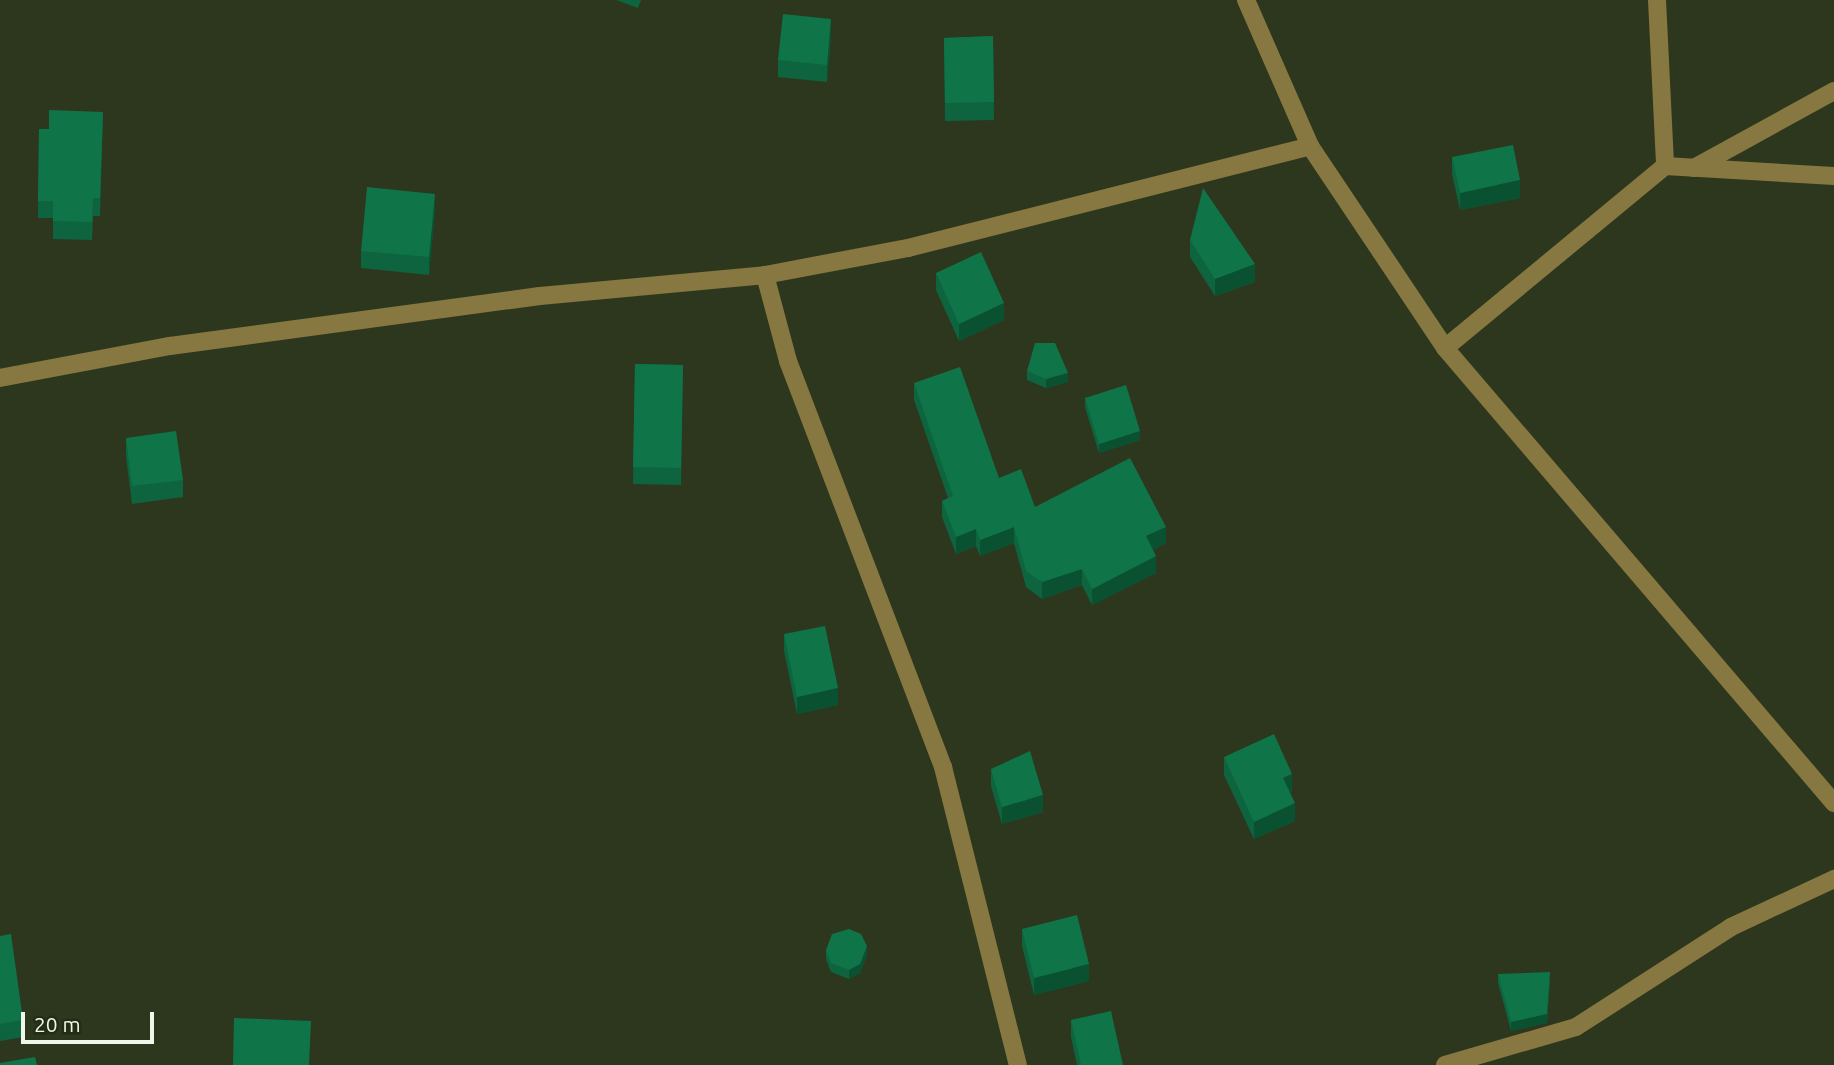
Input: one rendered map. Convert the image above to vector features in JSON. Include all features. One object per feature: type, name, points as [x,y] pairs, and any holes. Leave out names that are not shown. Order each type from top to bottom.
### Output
[{"type":"street","points":[[1246,0],[1310,146],[1445,348],[1834,803]]},
{"type":"street","points":[[1657,0],[1665,166]]},
{"type":"street","points":[[1694,168],[1834,91]]},
{"type":"street","points":[[0,378],[170,346],[540,296],[765,275],[908,248],[1310,146]]},
{"type":"street","points":[[1445,348],[1665,166],[1834,176]]},
{"type":"street","points":[[765,275],[788,360],[943,768],[1018,1065]]},
{"type":"street","points":[[1445,1065],[1576,1027],[1731,927],[1834,879]]},
{"type":"building","points":[[783,14],[831,19],[827,65],[778,60]]},
{"type":"building","points":[[993,36],[994,102],[945,103],[944,38]]},
{"type":"building","points":[[49,110],[103,112],[100,198],[93,198],[92,222],[53,221],[53,201],[38,201],[39,129],[49,129]]},
{"type":"building","points":[[1513,145],[1520,180],[1460,193],[1452,157]]},
{"type":"building","points":[[367,187],[435,194],[429,257],[361,251]]},
{"type":"building","points":[[1203,188],[1255,264],[1215,279],[1190,240]]},
{"type":"building","points":[[981,252],[1004,303],[959,324],[936,273]]},
{"type":"building","points":[[1035,343],[1055,343],[1068,373],[1046,379],[1027,371]]},
{"type":"building","points":[[635,364],[683,365],[681,468],[633,467]]},
{"type":"building","points":[[960,367],[999,478],[1021,469],[1035,507],[1130,458],[1166,527],[1146,536],[1156,556],[1092,589],[1082,569],[1042,582],[1026,571],[1014,527],[980,540],[976,529],[956,537],[942,501],[953,496],[914,383]]},
{"type":"building","points":[[1126,385],[1140,431],[1099,444],[1085,398]]},
{"type":"building","points":[[176,431],[183,480],[132,486],[126,438]]},
{"type":"building","points":[[825,626],[838,688],[797,697],[784,634]]},
{"type":"building","points":[[1274,734],[1292,774],[1283,778],[1295,803],[1254,822],[1224,757]]},
{"type":"building","points":[[1030,751],[1043,795],[1002,807],[991,769]]},
{"type":"building","points":[[1077,915],[1089,964],[1034,978],[1022,929]]},
{"type":"building","points":[[849,929],[861,934],[867,946],[860,964],[849,970],[831,963],[826,950],[832,934]]},
{"type":"building","points":[[11,934],[23,1020],[0,1024],[0,936]]},
{"type":"building","points":[[1550,972],[1547,1014],[1511,1022],[1498,974]]},
{"type":"building","points":[[1111,1011],[1123,1065],[1081,1065],[1071,1020]]},
{"type":"building","points":[[234,1018],[311,1021],[309,1065],[233,1065]]},
{"type":"building","points":[[35,1057],[37,1065],[0,1065],[0,1063]]}]
